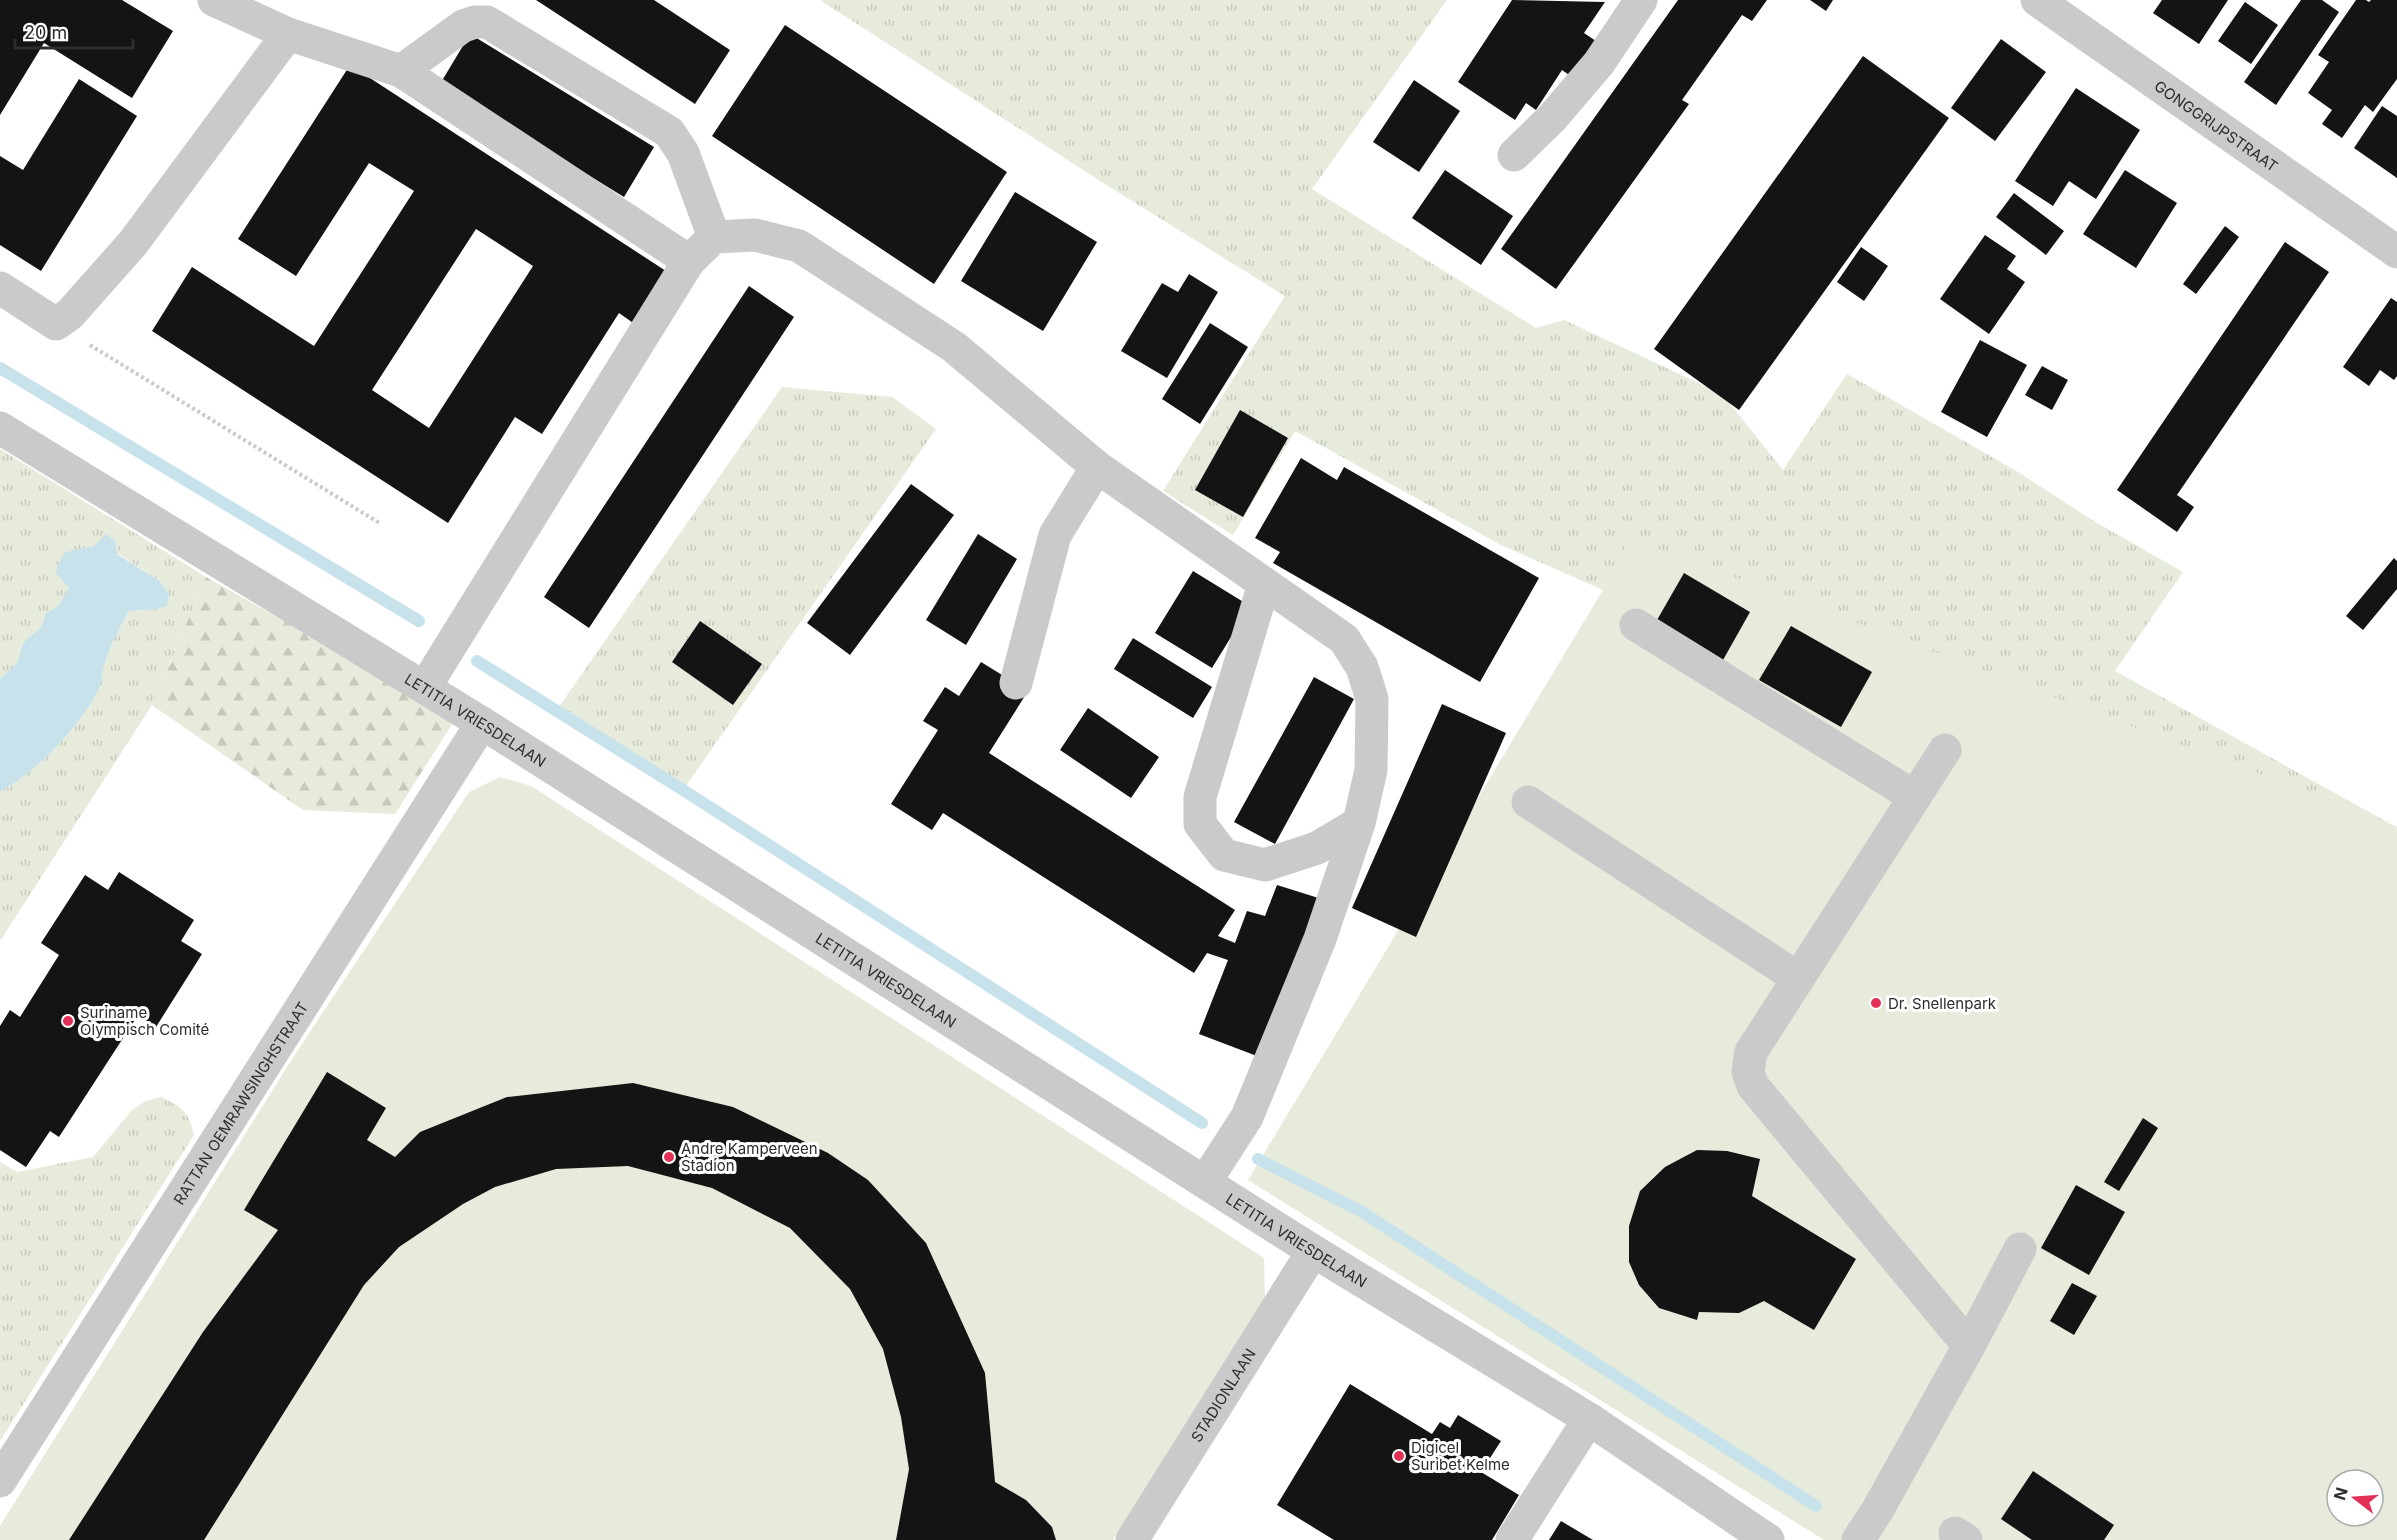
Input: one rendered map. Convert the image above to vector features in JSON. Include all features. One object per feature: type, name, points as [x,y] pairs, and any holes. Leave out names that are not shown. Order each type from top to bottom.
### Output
[{"type":"street","points":[[214,0],[288,34],[401,71],[689,261]]},
{"type":"street","points":[[1514,155],[1552,118],[1599,63],[1641,0]]},
{"type":"street","name":"GONGGRIJPSTRAAT","points":[[2037,0],[2397,252]]},
{"type":"street","points":[[401,71],[463,26],[475,22],[487,22],[669,132],[683,153],[714,237]]},
{"type":"street","points":[[0,288],[56,324],[70,314],[133,243],[288,34]]},
{"type":"street","points":[[424,687],[689,261],[714,237],[755,235],[800,246],[954,347],[1097,467],[1344,639],[1362,667],[1372,699],[1371,770],[1359,824],[1320,939],[1247,1117],[1205,1182]]},
{"type":"street","name":"LETITIA VRIESDELAAN","points":[[0,428],[482,723],[1313,1251],[1589,1419],[1768,1540]]},
{"type":"street","points":[[1016,683],[1055,535],[1097,467]]},
{"type":"street","points":[[1264,584],[1200,797],[1200,824],[1224,855],[1265,865],[1317,848],[1359,824]]},
{"type":"street","points":[[1635,625],[1915,797]]},
{"type":"street","name":"RATTAN OEMRAWSINGHSTRAAT","points":[[0,1481],[482,723]]},
{"type":"street","points":[[1945,750],[1751,1053],[1748,1072],[1753,1086],[1969,1347]]},
{"type":"street","points":[[1528,802],[1798,978]]},
{"type":"street","points":[[1858,1540],[1877,1511],[1969,1347],[2020,1249]]},
{"type":"street","name":"STADIONLAAN","points":[[1132,1540],[1313,1251]]},
{"type":"street","points":[[1512,1540],[1589,1419]]},
{"type":"path","points":[[56,324],[381,524]]},
{"type":"green space","points":[[820,0],[1447,0],[1312,189],[1536,328],[1564,320],[1722,394],[1783,470],[1847,374],[2018,472],[2092,520],[2183,572],[2115,671],[2387,822],[1630,539],[1603,590],[1499,544],[1295,431],[1233,535],[1163,491],[1285,296],[1108,186]]},
{"type":"green space","points":[[782,387],[892,397],[936,429],[683,790],[556,711]]},
{"type":"green space","points":[[0,449],[206,577],[152,705],[0,941],[0,792],[43,760],[81,718],[99,689],[107,655],[129,611],[157,609],[169,594],[160,581],[118,554],[115,541],[80,548],[69,588],[58,606],[46,613],[41,627],[23,643],[17,663],[0,679]]},
{"type":"green space","name":"Dr. Snellenpark","points":[[1630,538],[2397,827],[2397,1540],[1824,1540],[1248,1180],[1603,590]]},
{"type":"green space","points":[[206,577],[456,718],[395,814],[303,810],[152,705]]},
{"type":"green space","name":"Andre Kamperveen Stadion","points":[[500,777],[531,786],[1264,1258],[1265,1302],[1201,1407],[1113,1540],[0,1540],[0,1526],[294,1056],[469,792]]},
{"type":"green space","points":[[161,1097],[184,1111],[194,1135],[0,1441],[0,1162],[17,1172],[93,1157],[132,1110],[146,1101]]},
{"type":"water","points":[[106,534],[115,541],[118,555],[160,581],[169,594],[167,606],[129,611],[107,655],[99,689],[81,718],[43,760],[0,792],[0,679],[17,663],[23,643],[41,627],[46,613],[58,606],[69,588],[55,572],[64,553],[93,547]]},
{"type":"building","points":[[0,0],[122,0],[173,31],[132,98],[44,43],[0,115]]},
{"type":"building","points":[[536,0],[654,0],[730,50],[695,104]]},
{"type":"building","points":[[1512,0],[1605,2],[1584,33],[1596,41],[1572,77],[1562,70],[1536,110],[1526,103],[1515,120],[1458,82]]},
{"type":"building","points":[[1678,0],[1767,0],[1752,21],[1742,15],[1682,100],[1689,104],[1556,289],[1501,249]]},
{"type":"building","points":[[1810,0],[1833,0],[1826,11]]},
{"type":"building","points":[[2162,0],[2228,0],[2199,44],[2153,13]]},
{"type":"building","points":[[2301,0],[2322,0],[2339,12],[2276,105],[2244,82]]},
{"type":"building","points":[[2356,0],[2369,2],[2371,0],[2397,0],[2397,79],[2373,112],[2365,105],[2342,138],[2322,124],[2332,110],[2308,93],[2329,62],[2318,55]]},
{"type":"building","points":[[2245,2],[2278,25],[2251,64],[2218,41]]},
{"type":"building","points":[[785,25],[1007,172],[934,284],[712,136]]},
{"type":"building","points":[[470,34],[654,147],[624,197],[440,84]]},
{"type":"building","points":[[2001,39],[2046,72],[1995,141],[1951,108]]},
{"type":"building","points":[[1863,56],[1949,118],[1739,410],[1654,349]]},
{"type":"building","points":[[350,65],[669,273],[636,325],[619,313],[542,434],[515,417],[448,523],[152,331],[192,267],[314,346],[414,191],[369,163],[296,276],[238,239]],"holes":[[[476,229],[533,266],[429,428],[372,390]]]},
{"type":"building","points":[[79,79],[137,116],[41,271],[0,245],[0,156],[23,170]]},
{"type":"building","points":[[1414,80],[1460,111],[1419,172],[1373,142]]},
{"type":"building","points":[[2076,88],[2140,130],[2096,199],[2069,181],[2053,206],[2015,181]]},
{"type":"building","points":[[2382,106],[2397,116],[2397,178],[2354,148]]},
{"type":"building","points":[[1445,170],[1513,216],[1481,265],[1412,218]]},
{"type":"building","points":[[2125,170],[2177,203],[2136,268],[2083,234]]},
{"type":"building","points":[[1015,192],[1097,242],[1043,331],[961,281]]},
{"type":"building","points":[[2014,193],[2064,231],[2046,255],[1996,217]]},
{"type":"building","points":[[2225,226],[2239,237],[2196,294],[2183,284]]},
{"type":"building","points":[[1985,235],[2016,256],[2007,269],[2025,282],[1989,334],[1940,299]]},
{"type":"building","points":[[2285,242],[2329,272],[2177,495],[2194,507],[2177,532],[2117,490]]},
{"type":"building","points":[[1861,247],[1888,266],[1864,301],[1837,282]]},
{"type":"building","points":[[1189,274],[1218,292],[1167,378],[1121,351],[1162,283],[1178,292]]},
{"type":"building","points":[[749,286],[794,317],[589,628],[544,597]]},
{"type":"building","points":[[2391,298],[2397,302],[2397,376],[2394,380],[2380,370],[2369,386],[2343,367]]},
{"type":"building","points":[[1210,323],[1248,347],[1200,424],[1162,399]]},
{"type":"building","points":[[1980,340],[2027,365],[1987,437],[1941,412]]},
{"type":"building","points":[[2042,366],[2068,380],[2052,410],[2025,395]]},
{"type":"building","points":[[1240,410],[1288,438],[1243,517],[1195,490]]},
{"type":"building","points":[[1301,458],[1337,480],[1344,467],[1539,578],[1480,682],[1273,563],[1280,552],[1255,538]]},
{"type":"building","points":[[911,484],[954,515],[850,655],[807,623]]},
{"type":"building","points":[[978,534],[1017,559],[966,645],[926,620]]},
{"type":"building","points":[[2394,558],[2397,561],[2397,589],[2363,630],[2346,616]]},
{"type":"building","points":[[1193,571],[1250,606],[1212,668],[1155,633]]},
{"type":"building","points":[[1684,573],[1750,612],[1723,660],[1657,620]]},
{"type":"building","points":[[700,621],[762,664],[733,705],[672,662]]},
{"type":"building","points":[[1791,626],[1872,672],[1841,727],[1759,680]]},
{"type":"building","points":[[1133,638],[1212,687],[1193,718],[1114,669]]},
{"type":"building","points":[[981,662],[1028,691],[989,753],[1235,910],[1218,936],[1235,943],[1247,911],[1265,916],[1277,885],[1328,901],[1270,1061],[1199,1034],[1228,960],[1207,953],[1194,973],[943,813],[932,830],[891,804],[938,730],[923,721],[945,687],[959,696]]},
{"type":"building","points":[[1314,677],[1354,699],[1275,844],[1234,822]]},
{"type":"building","points":[[1442,704],[1506,733],[1416,937],[1352,908]]},
{"type":"building","points":[[1088,708],[1159,757],[1131,798],[1060,750]]},
{"type":"building","name":"Suriname Olympisch Comité","points":[[119,872],[194,920],[181,941],[202,954],[156,1027],[138,1015],[59,1137],[50,1131],[26,1167],[0,1150],[0,1026],[10,1010],[20,1017],[59,955],[41,943],[85,875],[108,890]]},
{"type":"building","points":[[327,1072],[386,1108],[367,1140],[395,1157],[420,1132],[507,1097],[633,1083],[733,1107],[828,1153],[868,1180],[926,1243],[985,1373],[995,1482],[1026,1500],[1052,1527],[1056,1540],[896,1540],[909,1469],[901,1417],[883,1349],[850,1289],[790,1228],[712,1188],[628,1166],[556,1169],[495,1187],[463,1204],[399,1247],[364,1285],[204,1540],[69,1540],[203,1332],[278,1230],[244,1210]]},
{"type":"building","points":[[2143,1118],[2158,1128],[2119,1191],[2104,1182]]},
{"type":"building","points":[[1697,1150],[1727,1151],[1760,1159],[1752,1196],[1856,1259],[1814,1330],[1764,1301],[1739,1313],[1699,1312],[1697,1320],[1659,1308],[1639,1285],[1629,1262],[1629,1226],[1640,1191],[1665,1167]]},
{"type":"building","points":[[2076,1185],[2125,1212],[2089,1275],[2041,1248]]},
{"type":"building","points":[[2072,1283],[2097,1296],[2074,1335],[2050,1321]]},
{"type":"building","name":"Digicel Suribet Kelme","points":[[1350,1384],[1432,1434],[1440,1422],[1450,1428],[1458,1415],[1501,1441],[1481,1472],[1519,1495],[1492,1540],[1334,1540],[1277,1505]]},
{"type":"building","points":[[2033,1471],[2114,1525],[2104,1540],[2032,1540],[2001,1519]]},
{"type":"building","points":[[1561,1521],[1593,1540],[1549,1540]]},
{"type":"waterway","points":[[0,368],[419,621]]},
{"type":"waterway","points":[[477,661],[683,790],[1202,1123]]},
{"type":"waterway","points":[[1258,1159],[1362,1212],[1816,1506]]},
{"type":"place","name":"Dr. Snellenpark","points":[[1876,1003]]},
{"type":"place","name":"Suriname Olympisch Comité","points":[[68,1021]]},
{"type":"place","name":"Andre Kamperveen Stadion","points":[[669,1157]]},
{"type":"place","name":"Digicel Suribet Kelme","points":[[1399,1456]]}]
